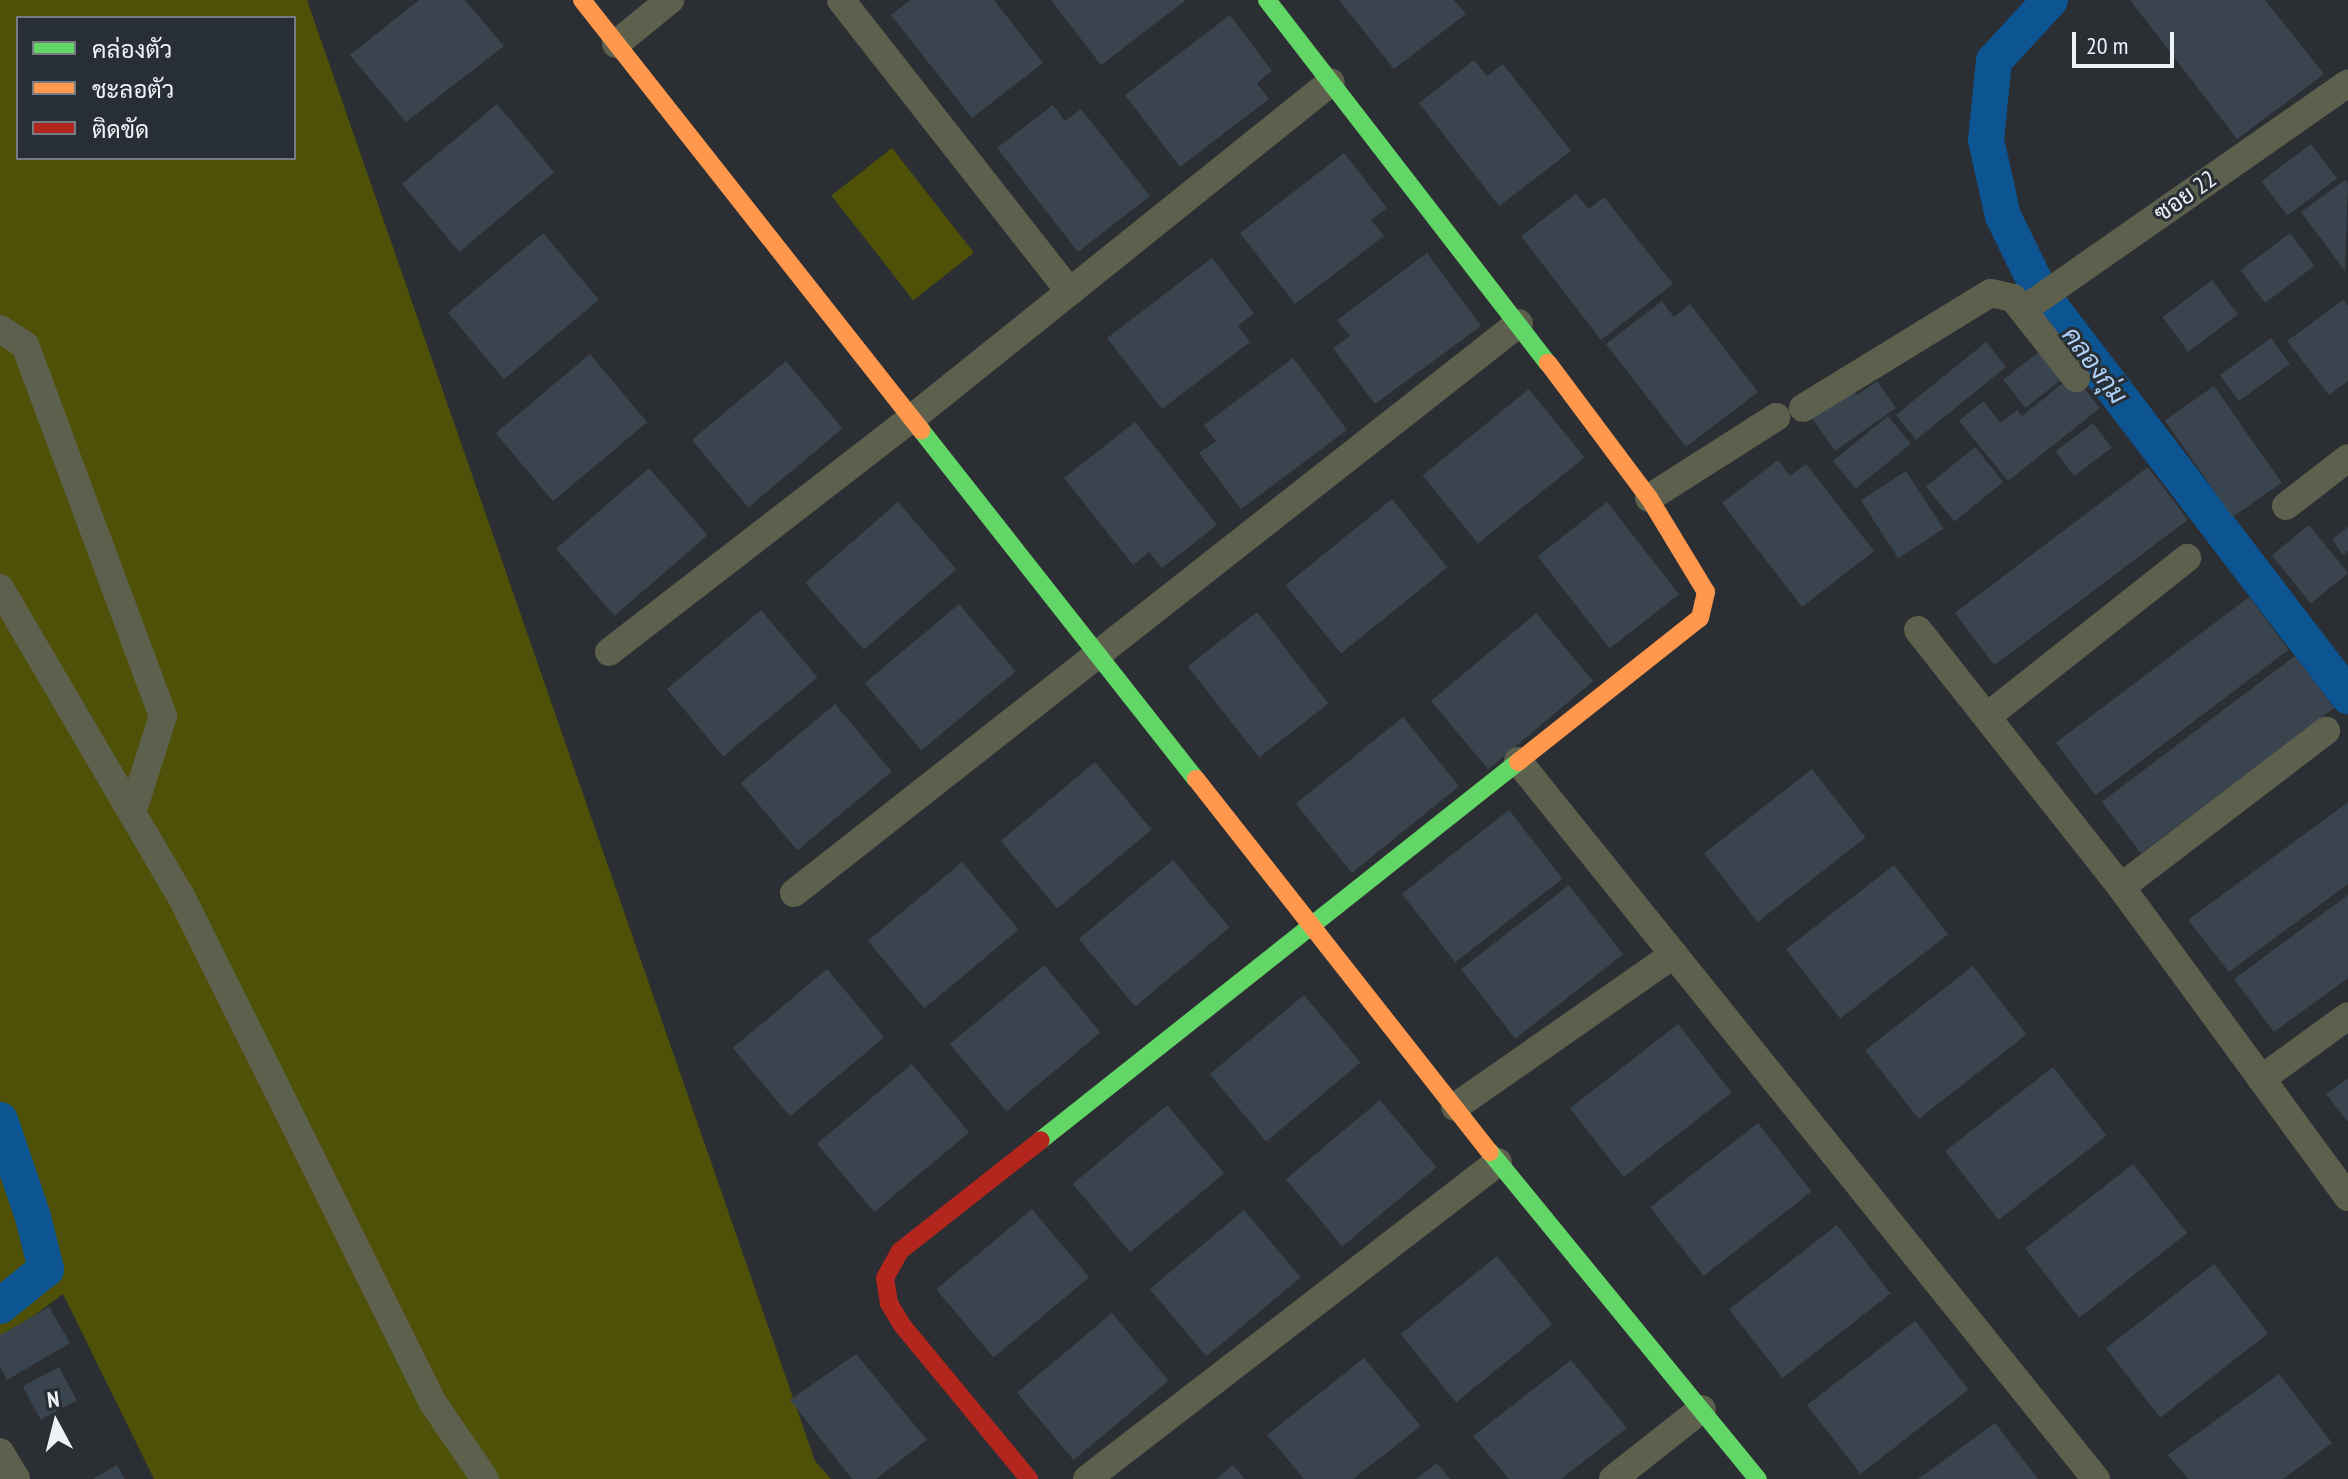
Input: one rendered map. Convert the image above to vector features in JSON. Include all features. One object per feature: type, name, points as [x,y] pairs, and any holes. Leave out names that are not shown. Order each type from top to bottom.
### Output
[{"type":"street","points":[[582,0],[1097,656],[1312,922],[1498,1162],[1758,1479]]},
{"type":"street","points":[[616,44],[670,0]]},
{"type":"street","points":[[841,0],[1070,292]]},
{"type":"street","points":[[1029,1479],[902,1325],[889,1303],[885,1278],[900,1251],[1700,618],[1706,592],[1649,498],[1519,323],[1267,0]]},
{"type":"street","points":[[609,652],[911,419],[1331,82]]},
{"type":"street","name":"ซอย 22","points":[[2026,308],[2348,83]]},
{"type":"street","points":[[1803,408],[1991,293],[2013,298],[2026,308],[2076,378]]},
{"type":"street","points":[[794,893],[1519,323]]},
{"type":"street","points":[[0,329],[25,345],[163,716],[132,813]]},
{"type":"street","points":[[1649,498],[1776,417]]},
{"type":"street","points":[[2286,506],[2348,458]]},
{"type":"street","points":[[1989,715],[2187,558]]},
{"type":"street","points":[[0,588],[181,896],[433,1403],[485,1479]]},
{"type":"street","points":[[1918,630],[1989,715],[2121,887],[2348,1197]]},
{"type":"street","points":[[2121,887],[2326,731]]},
{"type":"street","points":[[1518,761],[2096,1479]]},
{"type":"street","points":[[1455,1107],[1674,954]]},
{"type":"street","points":[[2261,1079],[2348,1016]]},
{"type":"street","points":[[1087,1479],[1498,1162]]},
{"type":"street","points":[[1613,1479],[1702,1409]]},
{"type":"street","points":[[0,1452],[16,1479]]},
{"type":"shaded area","points":[[0,0],[307,0],[815,1461],[831,1479],[154,1479],[63,1294],[0,1341]]},
{"type":"shaded area","points":[[892,148],[974,253],[913,300],[831,195]]},
{"type":"building","points":[[419,0],[465,0],[504,46],[406,122],[350,55]]},
{"type":"building","points":[[910,0],[994,0],[1043,63],[972,118],[891,15]]},
{"type":"building","points":[[1051,0],[1186,0],[1101,65]]},
{"type":"building","points":[[1339,0],[1454,0],[1466,14],[1394,69]]},
{"type":"building","points":[[2130,0],[2265,0],[2324,74],[2237,139]]},
{"type":"building","points":[[1230,15],[1272,71],[1257,83],[1269,99],[1180,167],[1125,95]]},
{"type":"building","points":[[1474,60],[1487,76],[1503,64],[1571,151],[1499,206],[1419,103]]},
{"type":"building","points":[[497,104],[554,172],[459,252],[402,184]]},
{"type":"building","points":[[1053,105],[1065,121],[1081,109],[1150,196],[1078,252],[997,148]]},
{"type":"building","points":[[2311,144],[2337,178],[2287,216],[2261,181]]},
{"type":"building","points":[[1344,153],[1387,208],[1371,220],[1384,236],[1295,304],[1240,233]]},
{"type":"building","points":[[2345,180],[2348,183],[2345,271],[2301,212]]},
{"type":"building","points":[[1576,194],[1589,209],[1604,197],[1673,284],[1601,340],[1521,236]]},
{"type":"building","points":[[543,233],[599,300],[504,379],[448,313]]},
{"type":"building","points":[[2290,233],[2315,266],[2265,303],[2240,270]]},
{"type":"building","points":[[1427,253],[1481,326],[1375,404],[1333,348],[1350,336],[1337,320]]},
{"type":"building","points":[[1212,258],[1254,313],[1238,326],[1250,342],[1162,409],[1107,338]]},
{"type":"building","points":[[2212,280],[2238,314],[2188,352],[2162,317]]},
{"type":"building","points":[[2343,300],[2348,306],[2348,381],[2329,395],[2287,341]]},
{"type":"building","points":[[1662,301],[1674,317],[1690,304],[1758,392],[1686,447],[1606,344]]},
{"type":"building","points":[[2271,338],[2290,364],[2239,401],[2220,375]]},
{"type":"building","points":[[1986,342],[2006,367],[1916,440],[1896,415]]},
{"type":"building","points":[[2045,347],[2067,375],[2025,408],[2003,380]]},
{"type":"building","points":[[590,354],[647,422],[553,501],[496,433]]},
{"type":"building","points":[[1293,358],[1347,430],[1241,509],[1199,453],[1216,441],[1204,425]]},
{"type":"building","points":[[786,361],[843,428],[748,507],[692,440]]},
{"type":"building","points":[[2073,375],[2100,408],[2008,481],[1959,421],[1983,401],[2001,423],[2017,410],[2022,416]]},
{"type":"building","points":[[1877,381],[1896,408],[1835,451],[1812,418],[1853,389],[1857,395]]},
{"type":"building","points":[[2214,386],[2282,483],[2233,517],[2165,420]]},
{"type":"building","points":[[1529,389],[1584,457],[1478,544],[1423,475]]},
{"type":"building","points":[[1888,416],[1911,444],[1855,489],[1833,461]]},
{"type":"building","points":[[1135,422],[1217,525],[1162,568],[1149,552],[1133,565],[1064,478]]},
{"type":"building","points":[[2093,423],[2112,448],[2074,476],[2055,451]]},
{"type":"building","points":[[1975,447],[2003,482],[1954,522],[1926,487]]},
{"type":"building","points":[[1778,460],[1790,476],[1806,464],[1874,551],[1802,607],[1722,503]]},
{"type":"building","points":[[2148,467],[2188,520],[1994,665],[1955,613]]},
{"type":"building","points":[[649,468],[707,535],[615,616],[556,549]]},
{"type":"building","points":[[1906,471],[1944,529],[1898,558],[1861,500]]},
{"type":"building","points":[[1392,499],[1447,567],[1341,654],[1286,585]]},
{"type":"building","points":[[898,502],[956,569],[864,650],[805,583]]},
{"type":"building","points":[[1607,502],[1679,594],[1610,648],[1538,556]]},
{"type":"building","points":[[2309,525],[2348,573],[2311,603],[2272,555]]},
{"type":"building","points":[[2348,527],[2348,551],[2343,555],[2332,539]]},
{"type":"building","points":[[2249,597],[2289,650],[2095,795],[2056,743]]},
{"type":"building","points":[[959,604],[1016,671],[921,750],[865,683]]},
{"type":"building","points":[[761,610],[818,677],[723,756],[667,689]]},
{"type":"building","points":[[1257,612],[1328,703],[1259,758],[1188,666]]},
{"type":"building","points":[[1536,613],[1593,681],[1488,769],[1431,701]]},
{"type":"building","points":[[2295,656],[2334,708],[2141,854],[2102,802]]},
{"type":"building","points":[[835,704],[892,771],[797,850],[741,783]]},
{"type":"building","points":[[1403,717],[1459,786],[1352,873],[1296,804]]},
{"type":"building","points":[[1095,762],[1152,829],[1057,908],[1001,841]]},
{"type":"building","points":[[1812,769],[1866,838],[1758,922],[1704,853]]},
{"type":"building","points":[[2348,802],[2348,884],[2229,972],[2188,920]]},
{"type":"building","points":[[1509,810],[1563,879],[1455,962],[1402,894]]},
{"type":"building","points":[[1173,860],[1230,927],[1135,1006],[1079,939]]},
{"type":"building","points":[[962,862],[1019,929],[924,1008],[868,941]]},
{"type":"building","points":[[1894,865],[1948,934],[1840,1019],[1786,949]]},
{"type":"building","points":[[1569,885],[1623,954],[1515,1039],[1461,969]]},
{"type":"building","points":[[2348,895],[2348,978],[2274,1032],[2234,979]]},
{"type":"building","points":[[1044,965],[1101,1032],[1006,1111],[950,1044]]},
{"type":"building","points":[[1973,966],[2027,1035],[1919,1119],[1865,1050]]},
{"type":"building","points":[[827,969],[884,1037],[790,1116],[733,1048]]},
{"type":"building","points":[[1304,995],[1361,1062],[1266,1141],[1210,1074]]},
{"type":"building","points":[[1678,1024],[1732,1093],[1624,1177],[1570,1108]]},
{"type":"building","points":[[912,1064],[969,1132],[874,1212],[817,1144]]},
{"type":"building","points":[[2053,1067],[2107,1136],[1999,1220],[1945,1151]]},
{"type":"building","points":[[2348,1078],[2348,1122],[2326,1094]]},
{"type":"building","points":[[1380,1100],[1437,1167],[1342,1246],[1286,1179]]},
{"type":"building","points":[[1167,1105],[1224,1173],[1130,1252],[1073,1184]]},
{"type":"building","points":[[1758,1123],[1812,1192],[1704,1276],[1650,1207]]},
{"type":"building","points":[[2133,1164],[2187,1233],[2079,1318],[2025,1248]]},
{"type":"building","points":[[1032,1209],[1089,1277],[993,1358],[936,1289]]},
{"type":"building","points":[[1244,1210],[1301,1277],[1206,1356],[1150,1289]]},
{"type":"building","points":[[1837,1225],[1891,1294],[1783,1378],[1729,1309]]},
{"type":"building","points":[[1497,1256],[1552,1324],[1456,1402],[1401,1334]]},
{"type":"building","points":[[2214,1264],[2268,1333],[2160,1418],[2106,1348]]},
{"type":"building","points":[[49,1307],[70,1343],[7,1380],[0,1367],[0,1335]]},
{"type":"building","points":[[1112,1313],[1169,1380],[1074,1460],[1017,1393]]},
{"type":"building","points":[[1915,1321],[1969,1390],[1861,1474],[1807,1405]]},
{"type":"building","points":[[856,1354],[927,1440],[876,1479],[852,1479],[790,1400]]},
{"type":"building","points":[[1364,1358],[1421,1426],[1353,1479],[1304,1479],[1267,1435]]},
{"type":"building","points":[[1571,1360],[1627,1428],[1561,1479],[1509,1479],[1473,1436]]},
{"type":"building","points":[[59,1367],[77,1401],[41,1420],[23,1386]]},
{"type":"building","points":[[2279,1374],[2332,1443],[2283,1479],[2188,1479],[2168,1455]]},
{"type":"building","points":[[1995,1423],[2038,1479],[1918,1479]]},
{"type":"building","points":[[1437,1463],[1450,1479],[1416,1479]]},
{"type":"building","points":[[117,1465],[125,1479],[93,1479]]},
{"type":"building","points":[[1233,1465],[1245,1479],[1216,1479]]},
{"type":"waterway","name":"คลองกุ่ม","points":[[2050,0],[1994,61],[1986,140],[2003,216],[2041,294],[2348,696]]},
{"type":"waterway","points":[[0,1120],[33,1217],[46,1269],[0,1306]]},
{"type":"traffic: fast","points":[[1267,0],[1548,363]]},
{"type":"traffic: fast","points":[[921,430],[1196,779]]},
{"type":"traffic: fast","points":[[1041,1140],[1518,762]]},
{"type":"traffic: fast","points":[[1490,1152],[1758,1479]]},
{"type":"traffic: slow","points":[[582,0],[921,430]]},
{"type":"traffic: slow","points":[[1518,762],[1700,618],[1706,592],[1649,498],[1548,363]]},
{"type":"traffic: slow","points":[[1196,779],[1490,1152]]},
{"type":"traffic: jam","points":[[1029,1479],[902,1325],[889,1303],[885,1278],[900,1251],[1041,1140]]}]
